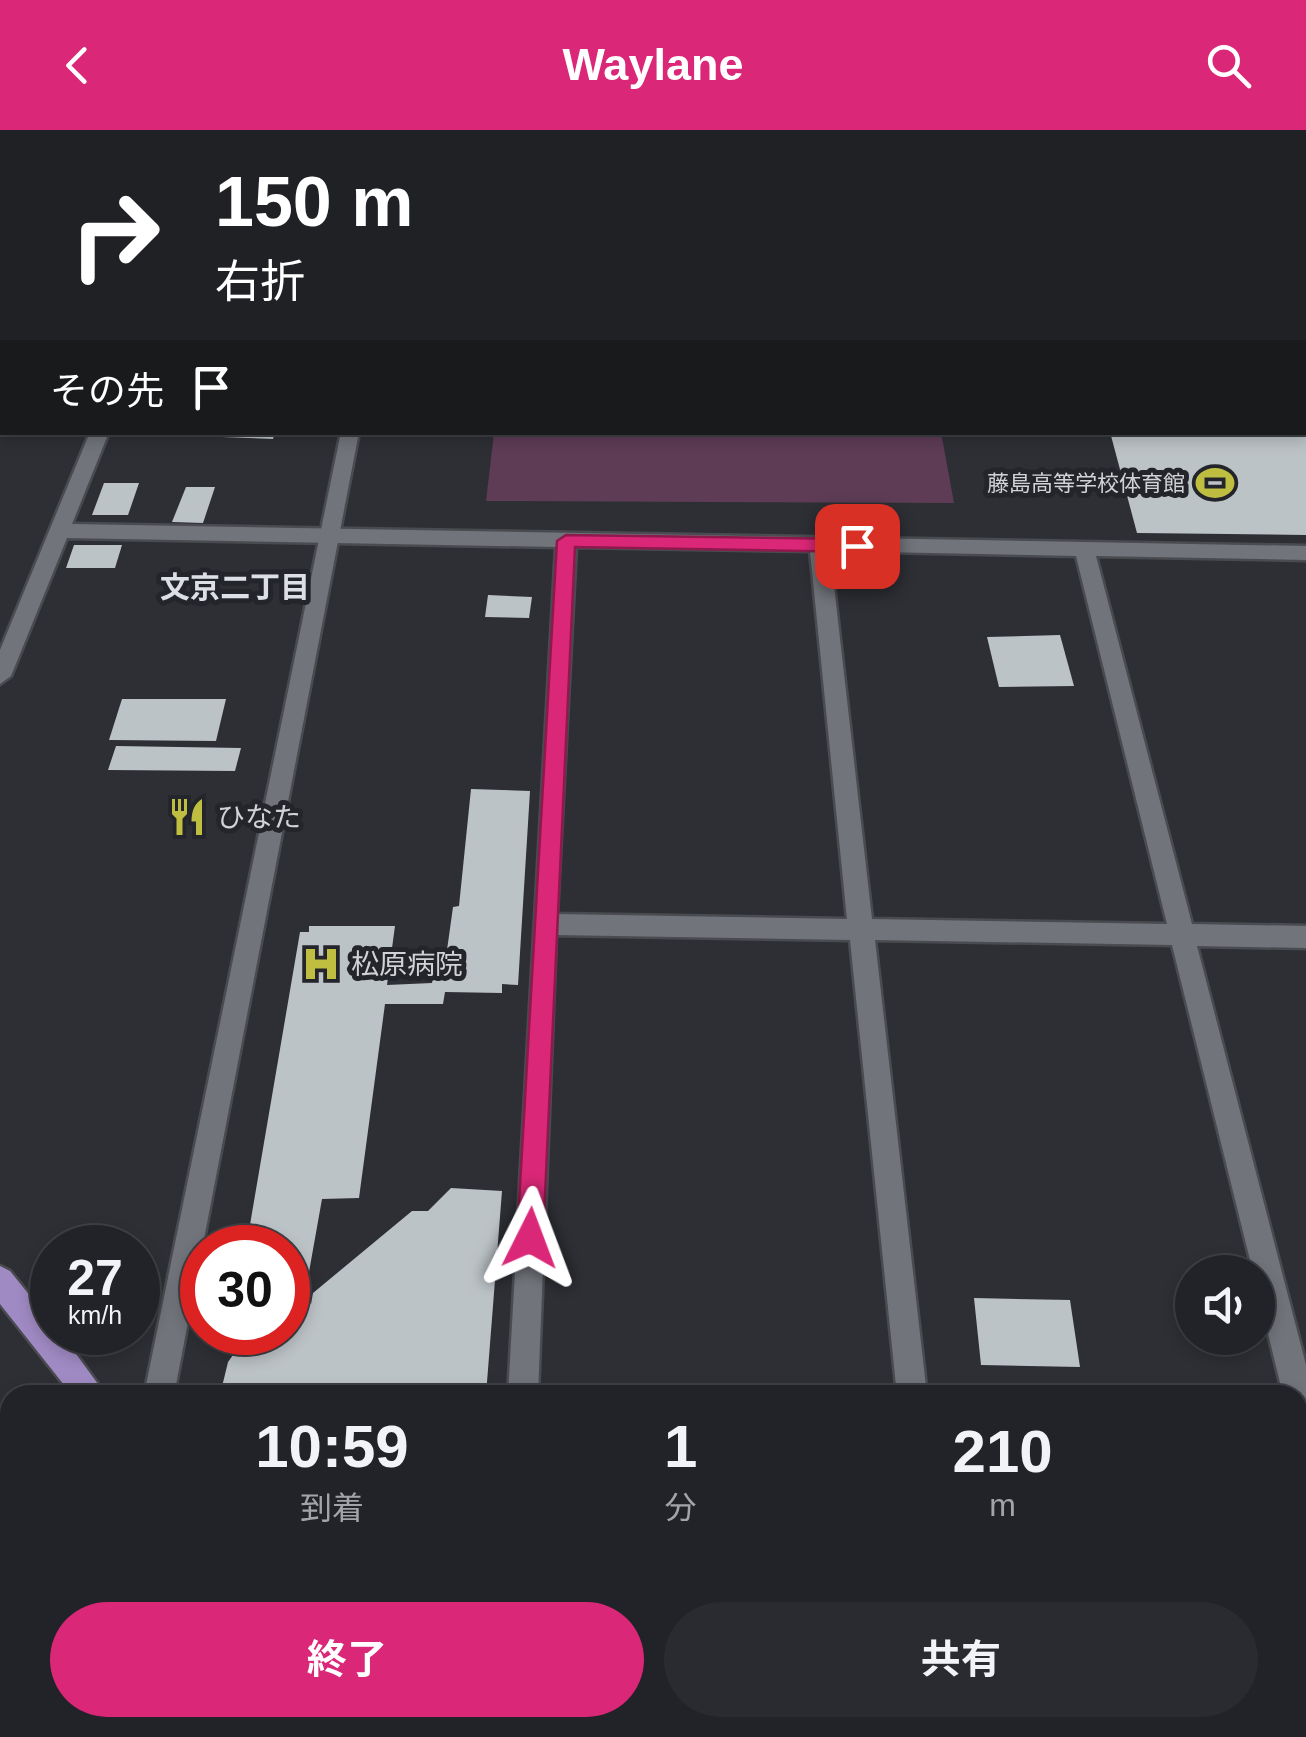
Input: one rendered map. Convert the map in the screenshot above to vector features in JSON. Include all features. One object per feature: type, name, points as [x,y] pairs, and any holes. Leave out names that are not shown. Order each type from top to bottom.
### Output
[{"type":"main road","points":[[0,1280],[84,1385]]},
{"type":"street","points":[[0,676],[99,435]]},
{"type":"street","points":[[161,1385],[349,435]]},
{"type":"street","points":[[59,531],[1306,552]]},
{"type":"street","points":[[523,1385],[566,541]]},
{"type":"street","points":[[820,545],[911,1385]]},
{"type":"street","points":[[1084,549],[1296,1385]]},
{"type":"street","points":[[544,924],[1306,937]]},
{"type":"shaded area","points":[[494,435],[942,435],[954,503],[486,501]]},
{"type":"building","points":[[194,435],[274,435],[273,439]]},
{"type":"building","name":"藤島高等学校体育館","points":[[1111,435],[1306,435],[1306,535],[1137,533]]},
{"type":"building","points":[[104,483],[139,483],[128,515],[92,515]]},
{"type":"building","points":[[186,487],[215,487],[203,523],[172,522]]},
{"type":"building","points":[[74,545],[122,545],[115,568],[66,568]]},
{"type":"building","points":[[488,595],[532,597],[529,618],[485,617]]},
{"type":"building","points":[[1060,635],[1074,686],[999,687],[987,637]]},
{"type":"building","points":[[122,699],[226,699],[216,741],[109,740]]},
{"type":"building","points":[[116,746],[241,748],[235,771],[108,770]]},
{"type":"building","points":[[471,789],[530,791],[518,985],[502,984],[502,993],[445,992],[443,1004],[385,1004],[359,1198],[322,1199],[310,1266],[310,1225],[250,1225],[300,932],[309,932],[309,926],[395,926],[387,985],[432,983],[436,957],[452,958],[453,950],[447,950],[453,907],[459,906]]},
{"type":"building","points":[[451,1188],[502,1191],[487,1385],[222,1385],[233,1355],[310,1355],[313,1293],[412,1211],[428,1211]]},
{"type":"building","points":[[974,1298],[1070,1300],[1080,1367],[981,1365]]},
{"type":"place","name":"藤島高等学校体育館","points":[[1215,483]]},
{"type":"place","name":"ひなた","points":[[187,817]]},
{"type":"place","name":"松原病院","points":[[321,964]]},
{"type":"district","name":"文京二丁目","points":[[235,587]]},
{"type":"route","points":[[530,1238],[566,541],[857,546]]}]
